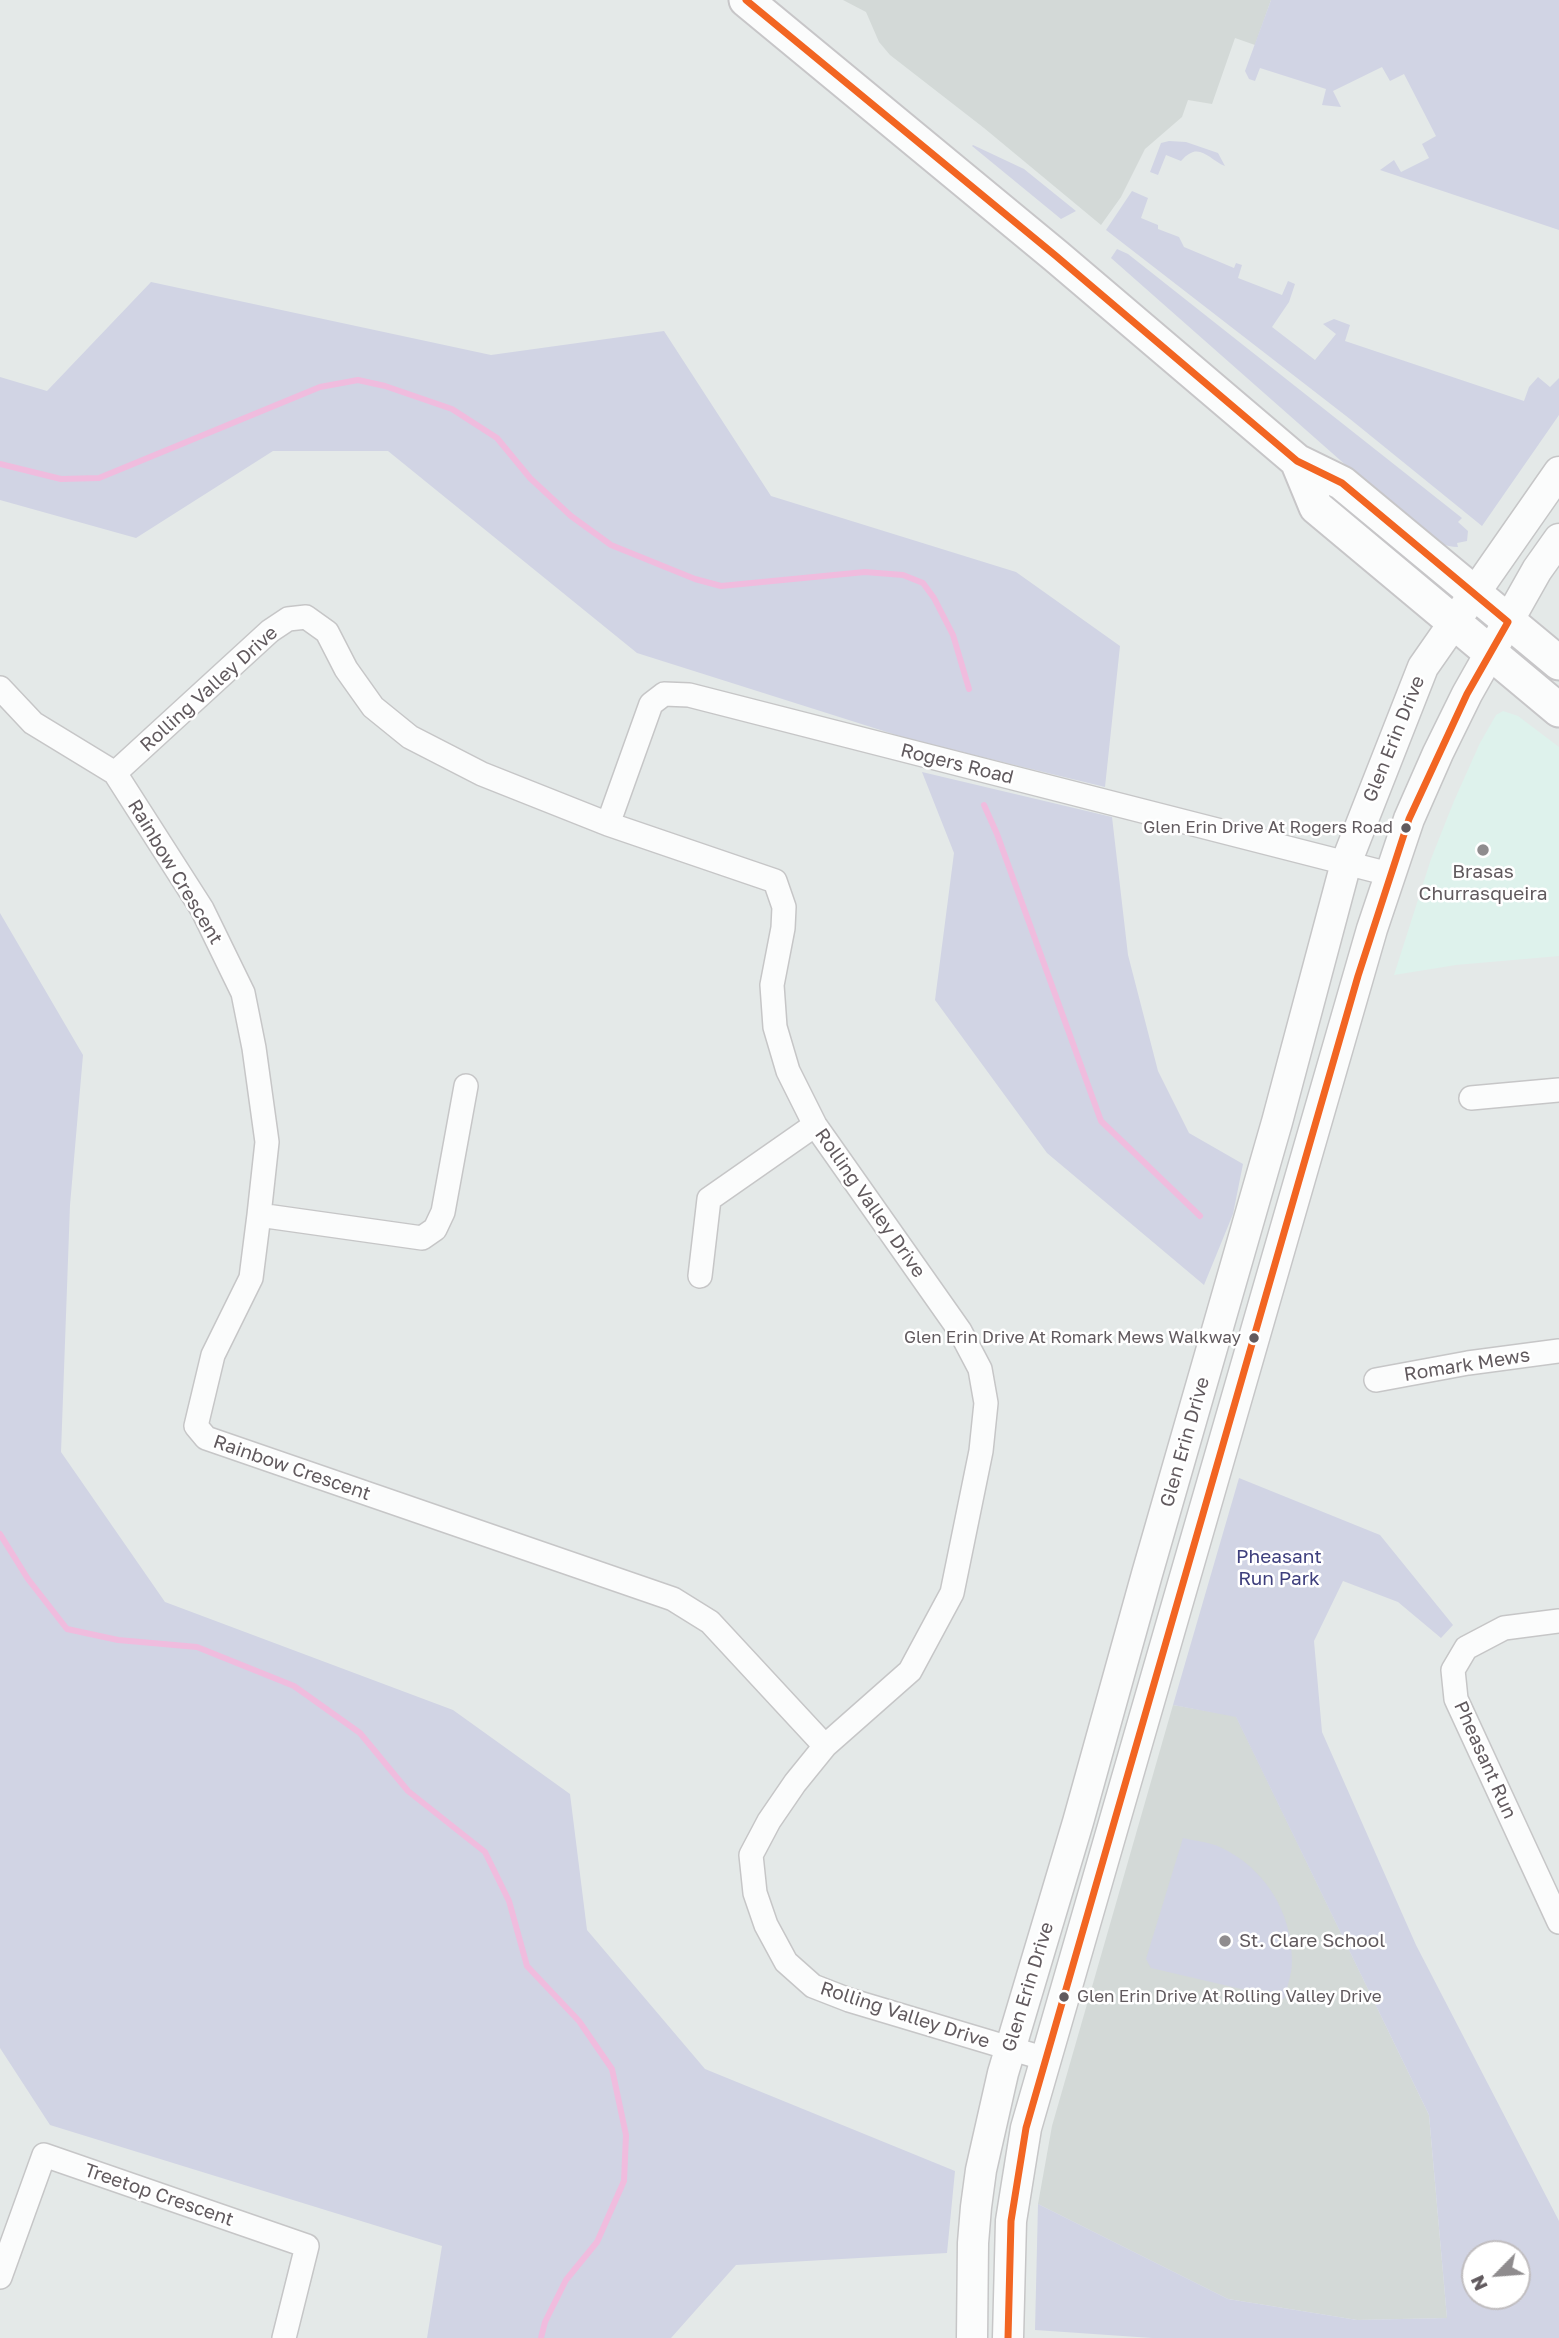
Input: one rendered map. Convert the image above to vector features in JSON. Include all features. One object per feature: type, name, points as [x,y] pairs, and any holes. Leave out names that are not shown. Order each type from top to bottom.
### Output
[{"type":"main road","points":[[746,0],[1017,223],[1297,461],[1342,483],[1559,663]]},
{"type":"main road","points":[[1297,461],[1317,508],[1559,710]]},
{"type":"street","name":"Glen Erin Drive","points":[[972,2338],[973,2243],[981,2170],[1010,2048],[1078,1822],[1150,1561],[1277,1122],[1346,863],[1423,667],[1559,472]]},
{"type":"street","name":"Glen Erin Drive","points":[[1008,2338],[1010,2221],[1026,2128],[1358,976],[1409,819],[1438,753],[1490,653],[1537,570],[1559,539]]},
{"type":"street","name":"Rolling Valley Drive","points":[[115,773],[270,631],[288,620],[306,617],[327,632],[346,669],[373,707],[410,737],[482,774],[608,824],[775,881],[784,907],[783,928],[772,985],[775,1027],[788,1071],[815,1125],[960,1331],[981,1369],[986,1403],[981,1451],[952,1593],[911,1671],[825,1746],[769,1821],[751,1855],[755,1893],[766,1925],[786,1962],[813,1986],[1046,2059]]},
{"type":"street","name":"Rainbow Crescent","points":[[0,688],[33,723],[115,773],[202,909],[243,993],[254,1048],[267,1142],[251,1278],[212,1355],[196,1426],[206,1438],[673,1599],[710,1622],[825,1746]]},
{"type":"street","name":"Rogers Road","points":[[608,824],[651,704],[664,694],[689,695],[1390,874]]},
{"type":"street","points":[[259,1214],[422,1238],[435,1229],[443,1212],[466,1086]]},
{"type":"street","points":[[1471,1098],[1559,1090]]},
{"type":"street","points":[[700,1276],[709,1199],[815,1125]]},
{"type":"street","name":"Romark Mews","points":[[1376,1380],[1468,1363],[1559,1351]]},
{"type":"street","name":"Pheasant Run","points":[[1559,1621],[1504,1628],[1481,1638],[1466,1648],[1453,1671],[1456,1699],[1559,1922]]},
{"type":"street","name":"Treetop Crescent","points":[[0,2277],[44,2155],[307,2246],[284,2338]]},
{"type":"shaded area","points":[[843,0],[1271,0],[1255,45],[1235,38],[1212,104],[1188,100],[1182,117],[1145,149],[1121,197],[1101,225],[984,128],[890,55],[879,42],[866,12]]},
{"type":"shaded area","points":[[1503,711],[1518,716],[1559,747],[1559,956],[1456,965],[1394,975],[1431,859],[1454,801],[1480,743],[1496,715]]},
{"type":"shaded area","name":"St. Clare School","points":[[1173,1705],[1236,1716],[1429,2115],[1447,2318],[1357,2320],[1228,2299],[1038,2204],[1052,2126]]},
{"type":"green space","points":[[1271,0],[1559,0],[1559,230],[1380,170],[1394,160],[1401,172],[1429,158],[1422,144],[1436,136],[1404,74],[1390,81],[1382,67],[1333,91],[1341,107],[1322,105],[1326,89],[1260,68],[1255,81],[1249,79],[1245,71]]},
{"type":"green space","points":[[1186,142],[1218,153],[1225,166],[1203,153],[1193,152],[1181,161],[1166,155],[1158,175],[1150,172],[1161,143]]},
{"type":"green space","points":[[973,145],[1024,169],[1076,211],[1061,219]]},
{"type":"green space","points":[[1132,191],[1148,198],[1141,218],[1158,225],[1158,229],[1179,237],[1184,247],[1234,268],[1236,263],[1242,265],[1238,278],[1282,295],[1288,281],[1295,284],[1289,302],[1272,327],[1315,360],[1336,334],[1323,324],[1334,319],[1350,325],[1345,341],[1524,401],[1529,387],[1538,377],[1550,387],[1559,378],[1559,415],[1482,526],[1350,419],[1106,230]]},
{"type":"green space","points":[[1117,249],[1128,254],[1462,518],[1458,522],[1468,531],[1467,541],[1457,543],[1458,547],[1453,547],[1425,535],[1111,258]]},
{"type":"green space","points":[[151,282],[491,355],[664,331],[771,496],[1016,572],[1120,646],[1105,787],[912,740],[637,653],[388,451],[273,451],[136,538],[0,500],[0,377],[47,391]]},
{"type":"green space","points":[[922,772],[1112,817],[1128,955],[1158,1071],[1189,1133],[1243,1164],[1233,1214],[1204,1285],[1047,1153],[935,1000],[954,853]]},
{"type":"green space","points":[[0,913],[83,1055],[70,1205],[61,1452],[165,1602],[453,1710],[570,1794],[587,1930],[705,2069],[955,2171],[947,2253],[736,2265],[671,2338],[427,2338],[442,2246],[50,2125],[0,2048]]},
{"type":"green space","name":"Pheasant Run Park","points":[[1239,1478],[1380,1535],[1453,1625],[1441,1638],[1398,1602],[1343,1581],[1314,1641],[1322,1732],[1416,1945],[1559,2221],[1559,2338],[1152,2338],[1035,2330],[1038,2204],[1228,2299],[1357,2320],[1447,2318],[1429,2115],[1236,1717],[1173,1705]]},
{"type":"green space","points":[[1183,1838],[1216,1845],[1236,1856],[1263,1879],[1273,1894],[1287,1925],[1291,1943],[1292,1966],[1284,1999],[1151,1968],[1146,1959]]},
{"type":"waterway","points":[[0,464],[61,479],[99,478],[320,387],[358,380],[385,386],[452,409],[497,438],[530,478],[571,516],[611,545],[695,579],[721,586],[865,572],[903,575],[923,583],[953,635],[969,689]]},
{"type":"waterway","points":[[984,805],[997,834],[1101,1121],[1200,1216]]},
{"type":"waterway","points":[[0,1534],[28,1579],[67,1629],[118,1640],[197,1647],[294,1686],[360,1733],[408,1791],[485,1852],[509,1901],[527,1966],[579,2021],[612,2069],[626,2135],[624,2181],[597,2242],[566,2280],[545,2322],[541,2338]]},
{"type":"transit line","points":[[746,0],[1056,256],[1297,461],[1342,483],[1508,622],[1467,694],[1409,819],[1358,976],[1026,2128],[1011,2221],[1008,2338]]},
{"type":"place","name":"Glen Erin Drive At Rogers Road","points":[[1406,828]]},
{"type":"place","name":"Brasas Churrasqueira","points":[[1483,850]]},
{"type":"place","name":"Glen Erin Drive At Romark Mews Walkway","points":[[1254,1338]]},
{"type":"place","name":"St. Clare School","points":[[1225,1941]]},
{"type":"place","name":"Glen Erin Drive At Rolling Valley Drive","points":[[1064,1997]]}]
